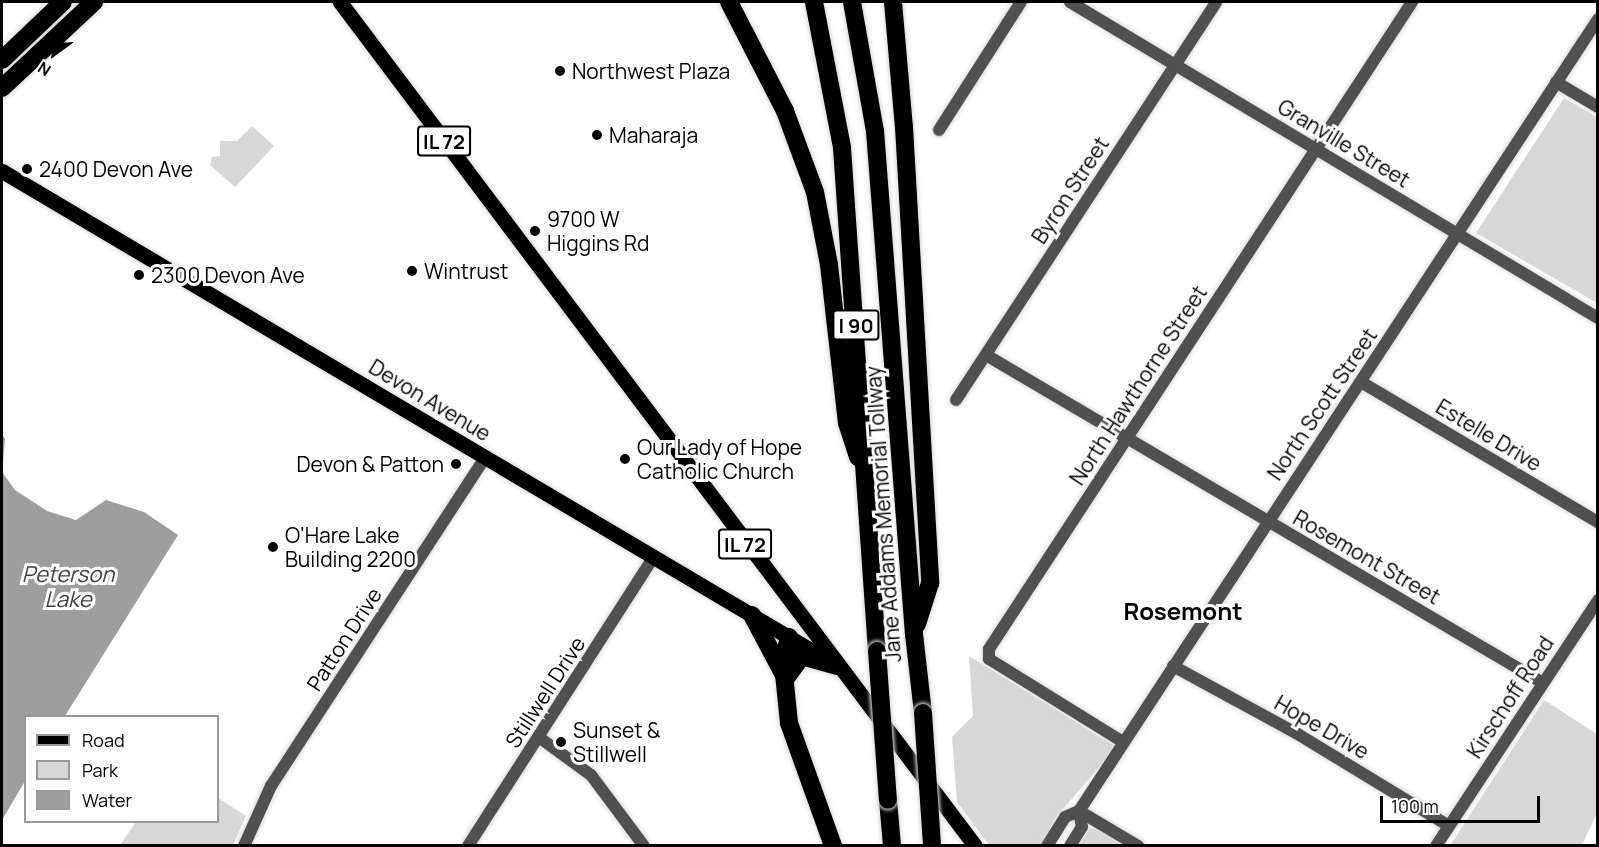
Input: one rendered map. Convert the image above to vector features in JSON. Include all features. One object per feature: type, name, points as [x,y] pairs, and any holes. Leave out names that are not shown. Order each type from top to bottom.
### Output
[{"type":"highway","points":[[2,60],[63,2]]},
{"type":"highway","points":[[2,88],[94,2]]},
{"type":"highway","points":[[716,2],[769,78]]},
{"type":"highway","points":[[729,2],[769,78],[815,192],[829,265],[847,423],[866,482]]},
{"type":"highway","name":"Jane Addams Memorial Tollway","points":[[814,2],[842,148],[892,846]]},
{"type":"highway","name":"Jane Addams Memorial Tollway","points":[[852,2],[875,131],[932,846]]},
{"type":"highway","points":[[893,2],[904,127],[930,582],[914,634]]},
{"type":"highway","points":[[752,615],[786,678]]},
{"type":"highway","points":[[789,637],[783,664],[789,723],[798,756],[832,846]]},
{"type":"highway","points":[[786,678],[792,665],[802,656],[837,666]]},
{"type":"main road","name":"IL 72","points":[[340,2],[837,666],[975,846]]},
{"type":"main road","name":"Devon Avenue","points":[[2,171],[837,666]]},
{"type":"main road","points":[[789,637],[798,614]]},
{"type":"street","points":[[939,130],[1021,2]]},
{"type":"street","name":"Granville Street","points":[[1070,2],[1598,318]]},
{"type":"street","name":"Byron Street","points":[[956,400],[1216,2]]},
{"type":"street","name":"North Hawthorne Street","points":[[1123,742],[990,659],[989,649],[1412,2]]},
{"type":"street","name":"North Scott Street","points":[[1047,846],[1065,817],[1079,811],[1598,19]]},
{"type":"street","points":[[1556,82],[1598,107]]},
{"type":"street","name":"Rosemont Street","points":[[986,355],[1543,683]]},
{"type":"street","name":"Estelle Drive","points":[[1361,382],[1598,522]]},
{"type":"street","name":"Patton Drive","points":[[244,846],[271,786],[484,458]]},
{"type":"street","name":"Stillwell Drive","points":[[468,846],[540,738],[653,558]]},
{"type":"street","name":"Kirschoff Road","points":[[1436,846],[1598,600]]},
{"type":"street","name":"Hope Drive","points":[[1173,666],[1296,733],[1449,826]]},
{"type":"street","points":[[540,738],[591,775],[644,846]]},
{"type":"street","points":[[1079,811],[1138,846]]},
{"type":"street","name":"North Scott Street","points":[[1070,846],[1082,827],[1079,811]]},
{"type":"green space","points":[[1564,98],[1597,117],[1597,303],[1476,233]]},
{"type":"green space","points":[[252,126],[274,146],[235,187],[210,165],[212,157],[220,156],[220,141],[237,141]]},
{"type":"green space","points":[[969,656],[1113,745],[1112,752],[1057,816],[1041,845],[989,845],[957,802],[952,737],[973,716]]},
{"type":"green space","points":[[1544,700],[1597,734],[1597,813],[1582,845],[1450,846]]},
{"type":"green space","points":[[219,799],[246,816],[233,845],[120,845],[135,823],[219,823]]},
{"type":"green space","points":[[1096,828],[1125,846],[1078,846],[1089,829]]},
{"type":"water","points":[[2,434],[5,439],[2,472]]},
{"type":"water","name":"Peterson Lake","points":[[2,472],[15,490],[47,511],[76,520],[106,500],[144,512],[178,535],[66,715],[24,715],[24,783],[2,820]]},
{"type":"place","name":"Northwest Plaza","points":[[560,71]]},
{"type":"place","name":"Maharaja","points":[[597,135]]},
{"type":"place","name":"2400 Devon Ave","points":[[27,169]]},
{"type":"place","name":"9700 W Higgins Rd","points":[[535,231]]},
{"type":"place","name":"Wintrust","points":[[412,271]]},
{"type":"place","name":"2300 Devon Ave","points":[[139,275]]},
{"type":"place","name":"Our Lady of Hope Catholic Church","points":[[625,459]]},
{"type":"place","name":"Devon & Patton","points":[[456,464]]},
{"type":"place","name":"O'Hare Lake Building 2200","points":[[273,547]]},
{"type":"place","name":"Sunset & Stillwell","points":[[561,742]]},
{"type":"district","name":"Rosemont","points":[[1183,611]]}]
